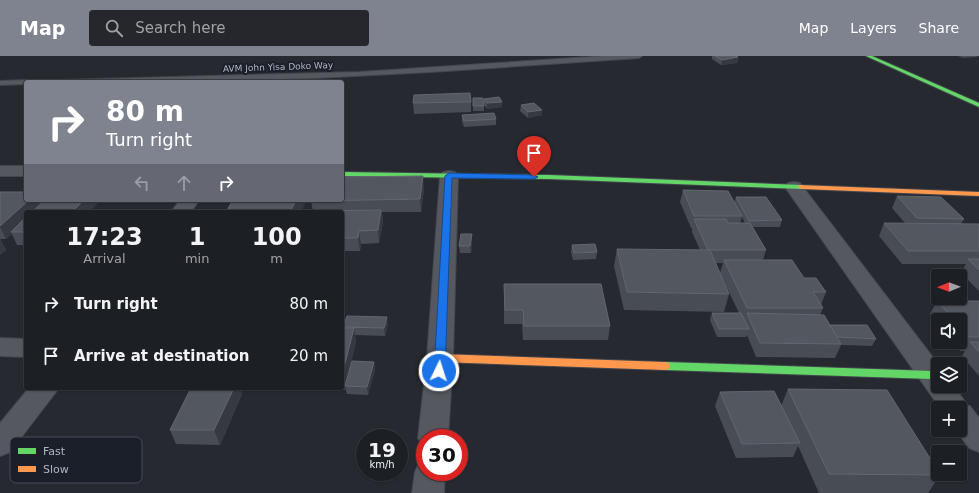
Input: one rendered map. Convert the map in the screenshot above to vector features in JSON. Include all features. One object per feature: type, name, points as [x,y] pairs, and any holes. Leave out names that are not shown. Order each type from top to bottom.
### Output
[{"type":"main road","points":[[868,56],[979,105]]},
{"type":"main road","points":[[888,56],[979,95]]},
{"type":"main road","points":[[344,174],[548,177],[979,194]]},
{"type":"main road","points":[[440,358],[931,382]]},
{"type":"street","points":[[0,171],[24,171]]},
{"type":"street","points":[[434,429],[440,358],[449,176]]},
{"type":"street","points":[[794,187],[931,375]]},
{"type":"street","points":[[0,347],[24,348]]},
{"type":"street","points":[[0,444],[43,390]]},
{"type":"street","points":[[944,393],[951,401]]},
{"type":"street","points":[[967,424],[979,440]]},
{"type":"street","points":[[428,493],[429,481]]},
{"type":"lane","name":"AVM John Yisa Doko Way","points":[[232,80],[372,73],[639,56]]},
{"type":"lane","points":[[0,83],[24,82]]},
{"type":"building","points":[[715,56],[735,56],[738,57],[722,60]]},
{"type":"building","points":[[470,93],[471,102],[413,103],[414,95]]},
{"type":"building","points":[[499,97],[502,102],[487,103],[484,99]]},
{"type":"building","points":[[473,98],[483,98],[484,106],[473,106]]},
{"type":"building","points":[[534,103],[542,110],[528,112],[521,105]]},
{"type":"building","points":[[494,113],[496,119],[464,121],[462,115]]},
{"type":"building","points":[[423,176],[420,199],[344,200],[344,177]]},
{"type":"building","points":[[683,190],[728,191],[742,216],[694,216]]},
{"type":"building","points":[[0,192],[24,192],[24,202],[27,202],[0,226]]},
{"type":"building","points":[[897,196],[941,197],[964,219],[917,218]]},
{"type":"building","points":[[736,197],[766,197],[782,220],[749,221]]},
{"type":"building","points":[[43,202],[82,202],[74,210],[34,210]]},
{"type":"building","points":[[232,202],[295,202],[291,210],[227,210]]},
{"type":"building","points":[[344,210],[381,210],[378,230],[359,231],[358,238],[344,238]]},
{"type":"building","points":[[24,219],[24,232],[11,232]]},
{"type":"building","points":[[694,219],[726,219],[728,223],[750,223],[766,250],[708,250]]},
{"type":"building","points":[[884,223],[979,224],[979,251],[908,251]]},
{"type":"building","points":[[461,234],[472,234],[470,246],[459,246]]},
{"type":"building","points":[[595,244],[597,252],[574,253],[572,245]]},
{"type":"building","points":[[617,249],[710,250],[729,294],[627,292]]},
{"type":"building","points":[[968,259],[979,259],[979,270]]},
{"type":"building","points":[[724,260],[792,260],[804,278],[816,278],[826,292],[813,292],[823,308],[747,308]]},
{"type":"building","points":[[504,284],[601,284],[610,326],[524,326],[523,310],[505,310]]},
{"type":"building","points":[[967,301],[979,301],[979,337],[969,337],[967,335],[967,313],[948,313],[941,305],[967,305]]},
{"type":"building","points":[[712,313],[741,313],[749,329],[719,329]]},
{"type":"building","points":[[747,313],[824,315],[841,344],[760,343]]},
{"type":"building","points":[[347,316],[387,317],[384,328],[344,327]]},
{"type":"building","points":[[830,325],[867,325],[876,339],[837,337]]},
{"type":"building","points":[[344,328],[354,328],[344,367]]},
{"type":"building","points":[[970,342],[979,342],[979,352]]},
{"type":"building","points":[[352,361],[374,362],[367,387],[345,386]]},
{"type":"building","points":[[788,389],[887,390],[931,460],[931,475],[829,474]]},
{"type":"building","points":[[190,390],[233,390],[214,430],[170,430]]},
{"type":"building","points":[[774,391],[800,443],[742,444],[720,392]]},
{"type":"traffic: fast","points":[[868,56],[979,105]]},
{"type":"traffic: fast","points":[[344,174],[549,177],[802,187]]},
{"type":"traffic: fast","points":[[665,366],[931,375]]},
{"type":"traffic: slow","points":[[802,187],[979,194]]},
{"type":"traffic: slow","points":[[440,358],[665,366]]},
{"type":"route","points":[[439,371],[449,176],[534,177]]}]
